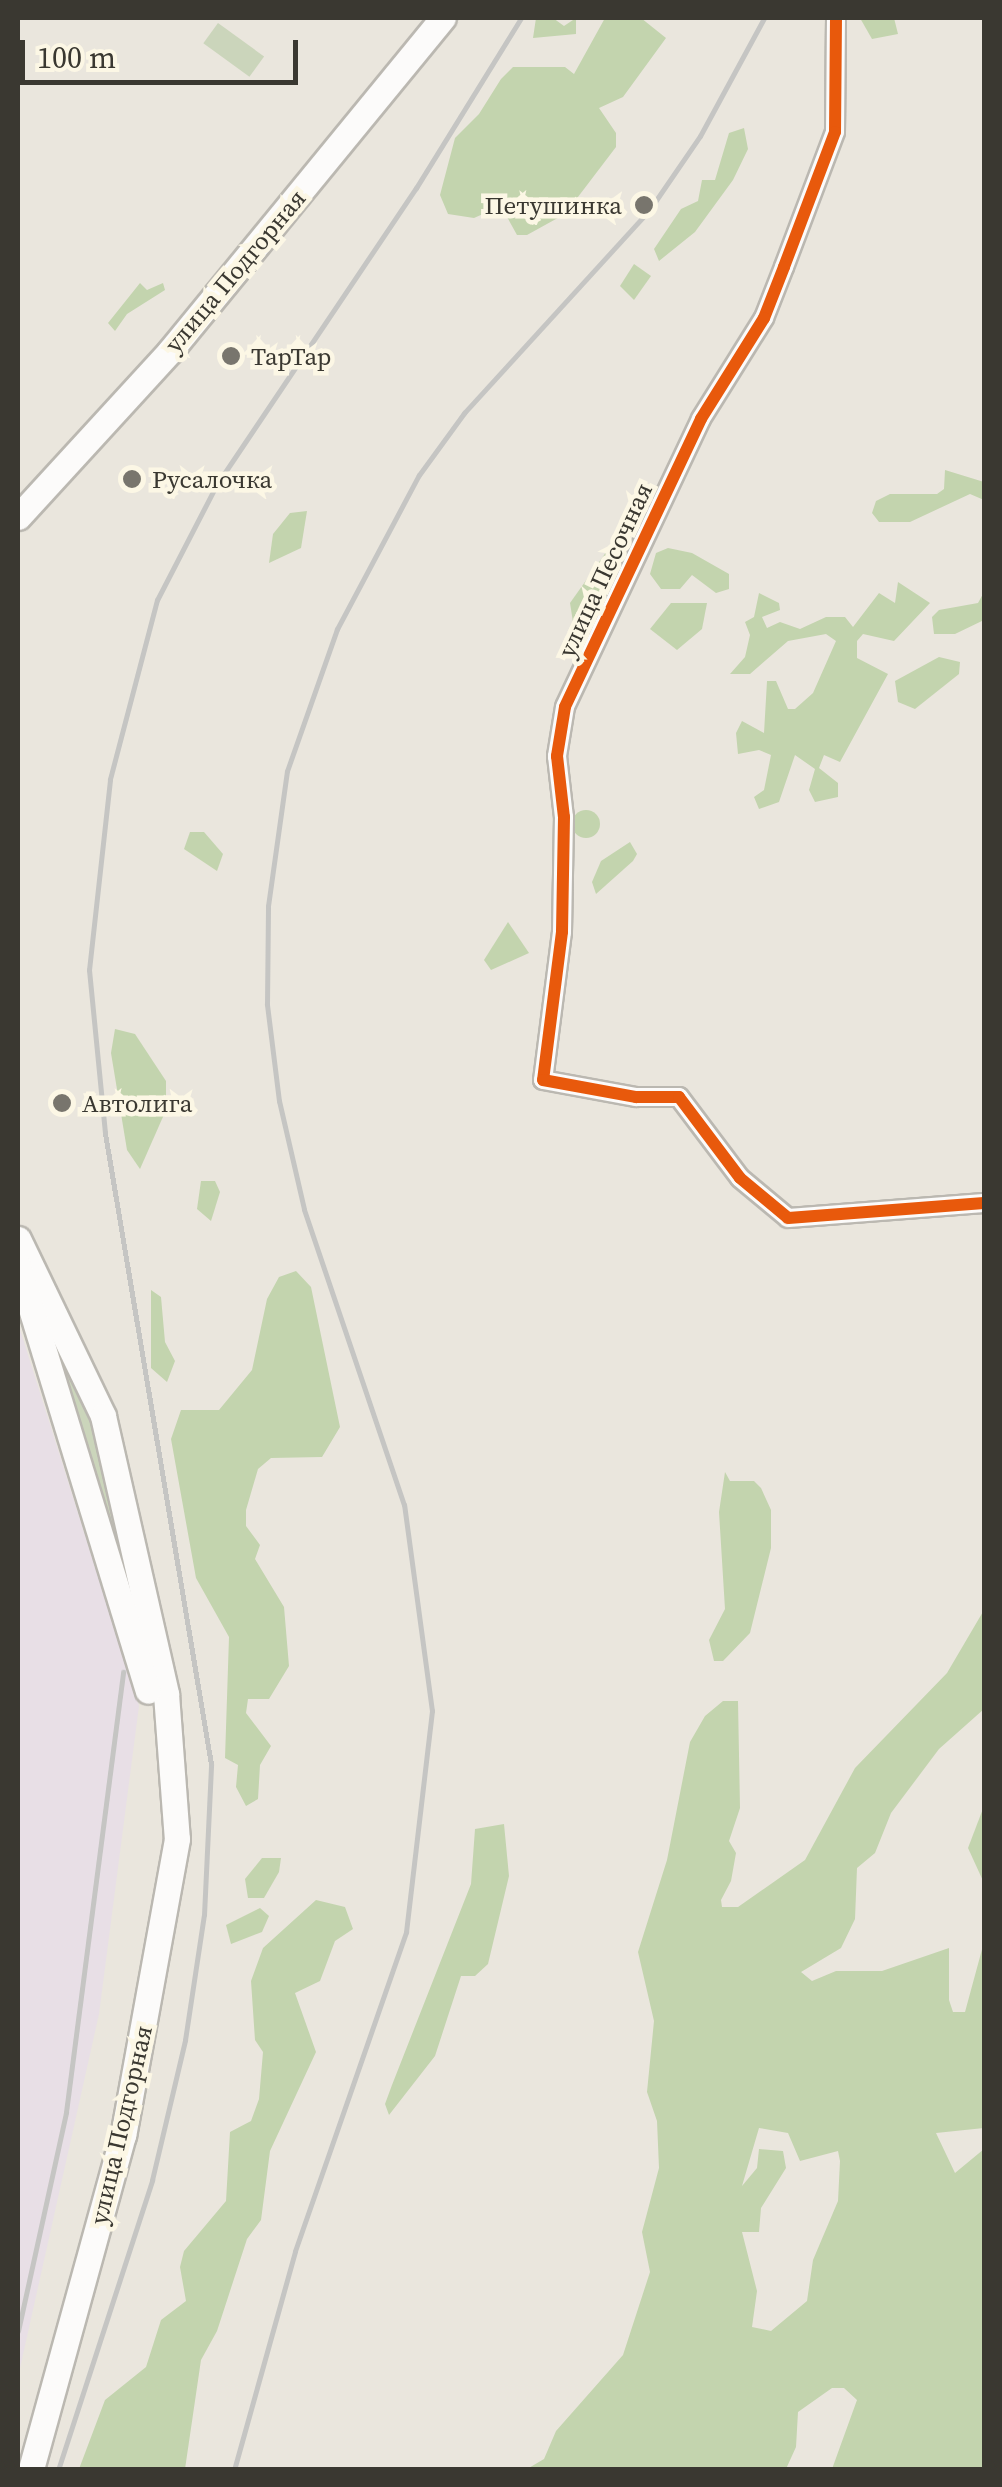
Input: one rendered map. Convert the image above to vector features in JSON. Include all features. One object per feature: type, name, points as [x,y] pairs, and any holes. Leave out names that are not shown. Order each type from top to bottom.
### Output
[{"type":"main road","name":"улица Подгорная","points":[[18,517],[170,351],[443,18]]},
{"type":"main road","name":"улица Подгорная","points":[[18,1240],[103,1416],[166,1694],[177,1838],[127,2116],[31,2470]]},
{"type":"main road","name":"улица Подгорная","points":[[18,1266],[173,1775]]},
{"type":"street","name":"улица Песочная","points":[[836,18],[835,132],[764,318],[701,419],[564,707],[558,756],[562,932],[544,1080],[636,1098],[679,1098],[740,1178],[788,1218],[984,1204]]},
{"type":"shaded area","points":[[18,1323],[139,1706],[99,2014],[18,2377]]},
{"type":"green space","points":[[536,18],[553,18],[564,26],[576,18],[576,34],[533,38]]},
{"type":"green space","points":[[605,18],[641,18],[666,38],[623,97],[599,108],[616,133],[616,147],[565,214],[527,235],[517,235],[501,206],[474,218],[448,214],[440,195],[455,138],[479,114],[501,79],[513,67],[565,67],[574,74]]},
{"type":"green space","points":[[860,18],[894,18],[898,34],[872,39]]},
{"type":"green space","points":[[218,23],[264,57],[249,77],[203,43]]},
{"type":"green space","points":[[744,128],[748,149],[733,180],[695,232],[659,261],[654,249],[681,209],[698,201],[702,180],[715,180],[729,133]]},
{"type":"green space","points":[[634,264],[651,276],[634,300],[620,286]]},
{"type":"green space","points":[[140,283],[147,290],[163,283],[165,290],[127,314],[115,331],[108,323]]},
{"type":"green space","points":[[945,470],[984,482],[984,500],[970,494],[910,522],[879,522],[872,513],[876,501],[890,494],[937,494],[944,489]]},
{"type":"green space","points":[[307,511],[301,548],[269,563],[273,534],[290,513]]},
{"type":"green space","points":[[614,541],[615,563],[587,617],[573,622],[570,603]]},
{"type":"green space","points":[[668,548],[692,553],[729,574],[729,589],[716,593],[692,575],[680,589],[661,589],[650,574],[656,553]]},
{"type":"green space","points":[[898,582],[930,603],[894,641],[863,634],[857,641],[857,658],[888,674],[840,762],[824,755],[819,768],[838,783],[838,797],[815,802],[809,790],[815,769],[795,755],[779,802],[759,809],[754,797],[764,790],[771,755],[759,750],[738,754],[736,733],[742,721],[764,733],[767,681],[776,681],[788,709],[795,709],[813,693],[836,641],[826,634],[788,641],[750,674],[730,674],[745,657],[750,635],[745,622],[754,617],[759,593],[779,603],[780,610],[762,617],[767,628],[780,622],[800,629],[826,617],[845,617],[853,627],[879,593],[895,603]]},
{"type":"green space","points":[[984,592],[984,620],[955,634],[934,634],[932,617],[939,610],[978,603]]},
{"type":"green space","points":[[671,603],[707,603],[702,629],[677,650],[650,629]]},
{"type":"green space","points":[[939,657],[960,662],[959,674],[915,709],[898,702],[895,681]]},
{"type":"green space","points":[[586,810],[596,814],[600,824],[596,834],[586,838],[576,834],[572,824],[576,814]]},
{"type":"green space","points":[[190,832],[204,832],[223,854],[217,871],[184,849]]},
{"type":"green space","points":[[630,842],[637,854],[633,861],[596,894],[592,882],[601,861]]},
{"type":"green space","points":[[508,922],[529,953],[491,970],[484,960]]},
{"type":"green space","points":[[115,1029],[135,1034],[166,1081],[166,1110],[140,1169],[127,1150],[111,1053]]},
{"type":"green space","points":[[201,1181],[215,1181],[220,1192],[211,1221],[197,1209]]},
{"type":"green space","points":[[296,1271],[311,1287],[340,1427],[322,1457],[271,1458],[258,1469],[246,1510],[246,1526],[260,1545],[255,1559],[284,1607],[289,1666],[269,1699],[248,1699],[246,1713],[271,1746],[260,1765],[258,1799],[246,1806],[236,1787],[238,1765],[225,1758],[229,1637],[196,1578],[171,1439],[181,1410],[219,1410],[252,1370],[267,1299],[279,1277]]},
{"type":"green space","points":[[29,1283],[98,1433],[121,1568]]},
{"type":"green space","points":[[151,1290],[161,1297],[165,1342],[175,1361],[167,1382],[151,1368]]},
{"type":"green space","points":[[725,1472],[730,1481],[754,1481],[761,1488],[771,1510],[771,1548],[750,1633],[723,1661],[714,1661],[709,1640],[725,1609],[719,1512]]},
{"type":"green space","points":[[984,1610],[984,1709],[939,1749],[891,1813],[875,1853],[857,1868],[855,1919],[841,1948],[801,1972],[812,1981],[836,1971],[882,1971],[949,1948],[949,2000],[953,2012],[965,2012],[984,1942],[984,2128],[936,2133],[955,2173],[984,2149],[984,2469],[832,2469],[857,2400],[844,2388],[832,2388],[798,2412],[796,2447],[786,2469],[527,2469],[544,2459],[556,2431],[623,2355],[650,2272],[642,2232],[659,2168],[657,2121],[647,2092],[654,2021],[638,1952],[667,1860],[690,1742],[705,1716],[723,1701],[738,1701],[740,1808],[729,1841],[736,1853],[731,1881],[721,1900],[722,1907],[738,1907],[805,1860],[855,1768],[947,1673]],"holes":[[[759,2128],[788,2133],[800,2161],[838,2151],[838,2201],[813,2260],[807,2301],[771,2331],[752,2327],[757,2291],[742,2232],[759,2232],[761,2208],[786,2168],[783,2151],[759,2149],[757,2168],[742,2186]]]},
{"type":"green space","points":[[984,1806],[984,1883],[968,1848]]},
{"type":"green space","points":[[504,1824],[509,1876],[488,1964],[475,1976],[461,1976],[435,2056],[389,2115],[385,2104],[471,1884],[475,1829]]},
{"type":"green space","points":[[262,1858],[281,1858],[279,1872],[264,1898],[248,1898],[245,1879]]},
{"type":"green space","points":[[316,1900],[345,1907],[353,1929],[335,1941],[320,1981],[295,1993],[316,2052],[270,2151],[261,2220],[247,2239],[217,2331],[201,2360],[185,2469],[79,2469],[105,2400],[146,2367],[161,2320],[186,2301],[180,2267],[184,2251],[226,2201],[230,2132],[251,2121],[259,2099],[263,2052],[255,2040],[251,1981],[263,1948]]},
{"type":"green space","points":[[260,1908],[269,1916],[262,1932],[231,1944],[226,1925]]},
{"type":"railway","points":[[58,2470],[152,2180],[185,2040],[204,1915],[211,1764],[105,1133],[89,970],[110,779],[157,600],[217,484],[416,188],[521,18]]},
{"type":"railway","points":[[234,2470],[295,2251],[406,1932],[432,1711],[404,1505],[304,1209],[279,1101],[267,1004],[268,906],[287,771],[337,629],[419,475],[464,413],[650,209],[700,136],[764,18]]},
{"type":"railway","points":[[18,2331],[66,2112],[123,1672]]},
{"type":"cycle path","points":[[836,18],[835,132],[764,318],[701,419],[565,707],[557,756],[564,817],[562,932],[543,1080],[636,1097],[679,1097],[740,1178],[788,1218],[984,1203]]},
{"type":"place","name":"Петушинка","points":[[644,205]]},
{"type":"place","name":"ТарТар","points":[[231,356]]},
{"type":"place","name":"Русалочка","points":[[132,479]]},
{"type":"place","name":"Автолига","points":[[62,1103]]}]
